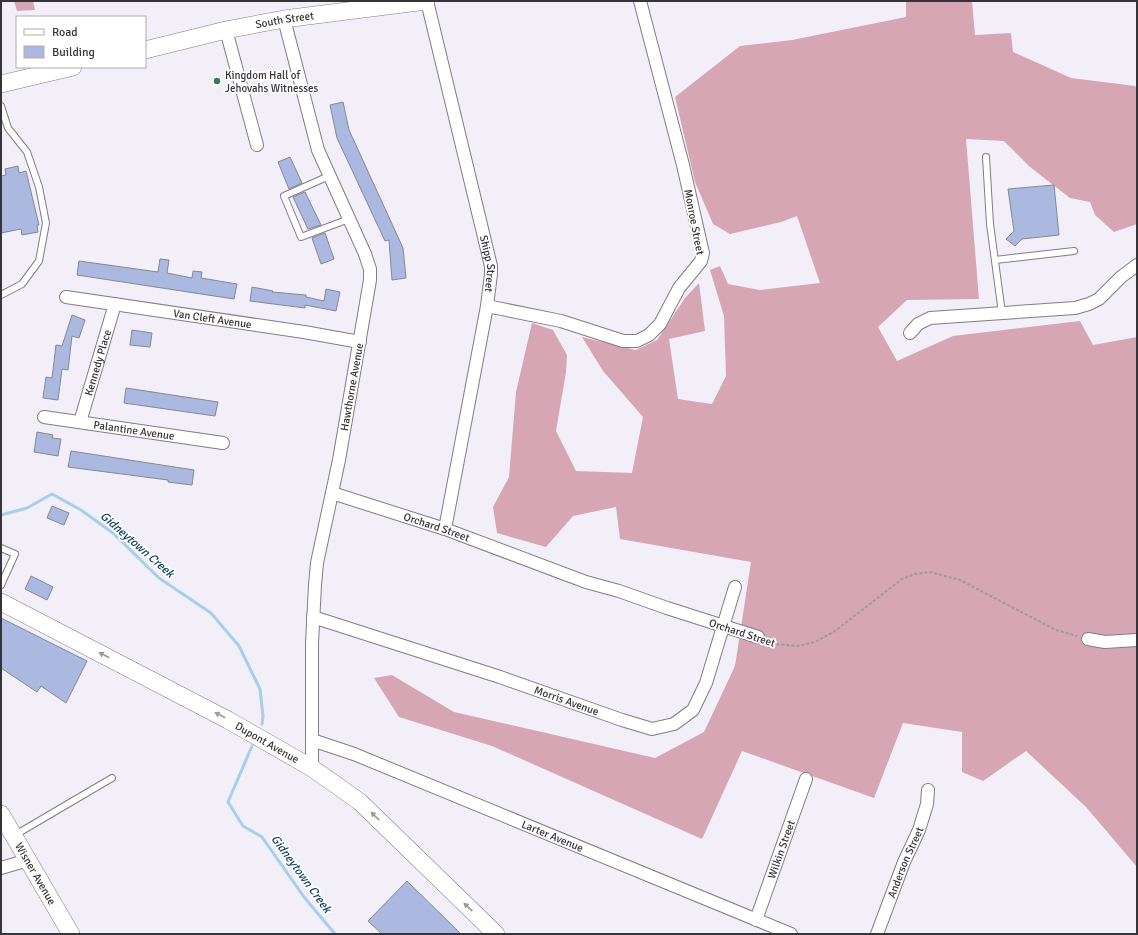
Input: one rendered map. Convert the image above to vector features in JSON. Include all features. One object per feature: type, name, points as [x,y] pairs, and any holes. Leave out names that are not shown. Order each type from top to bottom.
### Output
[{"type":"street","name":"South Street","points":[[146,50],[226,30],[284,19],[426,1]]},
{"type":"street","name":"Shipp Street","points":[[426,1],[491,266],[487,306],[445,529]]},
{"type":"street","name":"Monroe Street","points":[[487,306],[561,321],[623,341],[637,341],[649,335],[660,324],[679,288],[701,261],[703,253],[683,166],[640,1]]},
{"type":"street","name":"Hawthorne Avenue","points":[[284,19],[318,150],[365,254],[370,269],[370,280],[360,342],[332,493],[317,563],[312,617],[312,768]]},
{"type":"street","points":[[226,30],[257,145]]},
{"type":"street","points":[[1,84],[69,68]]},
{"type":"street","points":[[910,333],[918,324],[930,318],[1075,308],[1089,304],[1099,299],[1121,277],[1137,256]]},
{"type":"street","points":[[1121,277],[1137,265]]},
{"type":"street","name":"Van Cleft Avenue","points":[[66,296],[304,332],[360,342]]},
{"type":"street","name":"Kennedy Place","points":[[80,422],[115,304]]},
{"type":"street","name":"Palantine Avenue","points":[[44,417],[223,443]]},
{"type":"street","name":"Orchard Street","points":[[332,493],[445,529],[586,582],[619,591],[758,637]]},
{"type":"street","name":"Morris Avenue","points":[[312,617],[500,677],[652,729],[674,724],[693,710],[706,684],[722,626],[735,587]]},
{"type":"street","name":"Dupont Avenue","points":[[1,602],[228,720],[312,768],[360,802],[496,934]]},
{"type":"street","points":[[1088,639],[1105,642],[1137,640]]},
{"type":"street","name":"Larter Avenue","points":[[312,740],[354,754],[756,920],[773,931],[791,934]]},
{"type":"street","name":"Wilkin Street","points":[[756,920],[806,779]]},
{"type":"street","name":"Anderson Street","points":[[877,934],[904,862],[919,830],[928,790]]},
{"type":"street","name":"Wisner Avenue","points":[[1,814],[72,934]]},
{"type":"street","points":[[1,868],[28,860]]},
{"type":"lane","points":[[1,106],[8,128],[27,152],[39,187],[46,224],[39,261],[22,284],[1,295]]},
{"type":"lane","points":[[986,157],[990,224],[1002,313]]},
{"type":"lane","points":[[330,176],[284,196],[301,237],[349,219]]},
{"type":"lane","points":[[995,260],[1074,251]]},
{"type":"lane","points":[[1,548],[15,554],[1,585]]},
{"type":"lane","points":[[14,836],[112,778]]},
{"type":"path","name":"Orchard Street","points":[[758,637],[775,644],[797,646],[815,642],[835,631],[902,579],[915,574],[930,572],[960,580],[1056,630],[1088,639]]},
{"type":"shaded area","points":[[14,1],[33,1],[35,10],[17,11]]},
{"type":"shaded area","points":[[906,1],[972,1],[975,35],[1011,33],[1013,52],[1071,78],[1135,86],[1137,89],[1137,224],[1114,232],[1095,215],[1090,202],[1070,198],[1030,167],[1004,141],[966,139],[979,299],[907,300],[878,327],[897,361],[953,336],[1080,321],[1093,345],[1137,337],[1137,867],[1086,807],[1026,751],[983,781],[962,772],[962,732],[903,723],[874,798],[742,751],[702,839],[492,746],[399,717],[374,678],[392,675],[454,712],[655,758],[704,732],[735,666],[751,562],[620,539],[616,507],[573,516],[546,547],[497,533],[493,507],[509,477],[516,392],[532,323],[553,330],[567,355],[566,372],[556,431],[576,471],[632,473],[643,417],[603,371],[582,337],[636,350],[657,340],[685,298],[699,283],[705,331],[669,339],[678,399],[712,404],[726,376],[724,316],[710,270],[720,266],[728,284],[760,290],[820,283],[797,216],[781,222],[730,234],[713,224],[695,182],[675,97],[740,46],[792,40],[906,17]]},
{"type":"building","points":[[343,102],[349,130],[403,248],[406,278],[392,280],[389,240],[385,241],[337,138],[330,105]]},
{"type":"building","points":[[290,157],[302,183],[289,189],[278,162]]},
{"type":"building","points":[[18,166],[19,173],[26,171],[39,225],[37,225],[38,232],[22,235],[21,229],[1,233],[1,176],[6,175],[5,169]]},
{"type":"building","points":[[1054,185],[1059,235],[1022,239],[1015,246],[1006,239],[1014,231],[1008,189]]},
{"type":"building","points":[[305,192],[321,225],[308,229],[293,197]]},
{"type":"building","points":[[325,233],[334,259],[321,264],[312,238]]},
{"type":"building","points":[[160,259],[169,260],[167,273],[192,278],[193,271],[202,272],[201,278],[237,284],[234,299],[77,275],[79,261],[158,272]]},
{"type":"building","points":[[252,287],[273,291],[272,292],[306,295],[306,297],[324,301],[326,289],[340,292],[336,311],[305,305],[305,308],[250,301]]},
{"type":"building","points":[[72,315],[85,320],[79,338],[72,336],[68,370],[62,369],[58,400],[43,398],[46,377],[52,378],[56,345],[62,346]]},
{"type":"building","points":[[132,330],[152,333],[150,347],[130,345]]},
{"type":"building","points":[[126,388],[218,402],[215,416],[124,403]]},
{"type":"building","points":[[37,432],[53,435],[52,438],[61,439],[58,456],[34,452]]},
{"type":"building","points":[[71,451],[194,470],[192,485],[168,482],[168,480],[68,467]]},
{"type":"building","points":[[52,506],[69,513],[64,525],[47,518]]},
{"type":"building","points":[[31,576],[53,587],[47,600],[25,589]]},
{"type":"building","points":[[1,618],[87,661],[66,703],[41,686],[37,692],[1,668]]},
{"type":"building","points":[[407,881],[461,934],[382,934],[368,921]]},
{"type":"waterway","name":"Gidneytown Creek","points":[[1,515],[27,508],[52,494],[81,510],[113,533],[159,578],[211,613],[239,646],[260,689],[263,716],[262,724]]},
{"type":"waterway","name":"Gidneytown Creek","points":[[252,746],[228,802],[243,826],[262,837],[304,897],[335,934]]},
{"type":"place","name":"Kingdom Hall of Jehovahs Witnesses","points":[[217,81]]}]
